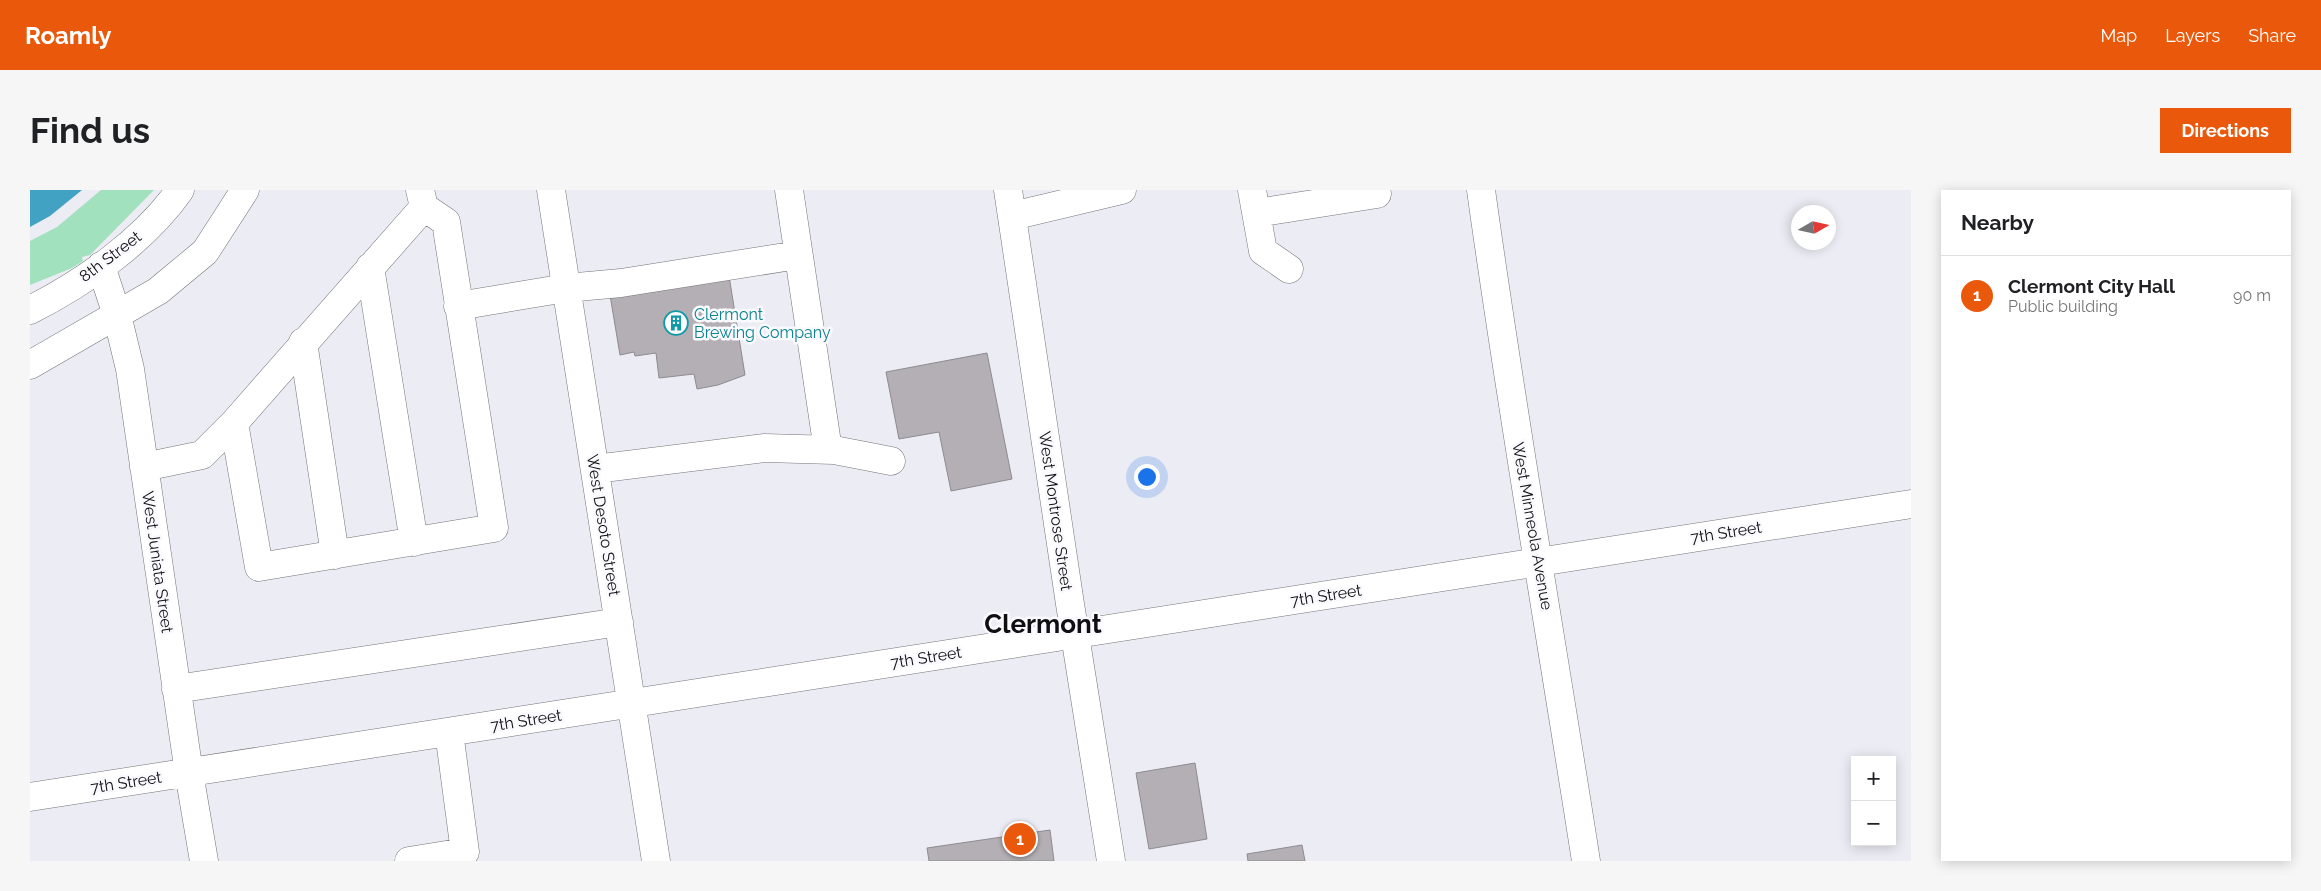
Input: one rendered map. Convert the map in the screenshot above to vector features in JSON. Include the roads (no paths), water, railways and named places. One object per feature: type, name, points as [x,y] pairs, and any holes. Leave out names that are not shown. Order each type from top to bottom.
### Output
[{"type":"street","name":"8th Street","points":[[30,310],[101,266],[137,238],[180,190]]},
{"type":"street","points":[[30,365],[158,291],[205,252],[245,190]]},
{"type":"street","name":"West Desoto Street","points":[[552,190],[656,861]]},
{"type":"street","points":[[789,190],[828,450]]},
{"type":"street","points":[[1010,203],[1122,190]]},
{"type":"street","points":[[1289,269],[1263,251],[1255,202],[1376,194],[1376,190]]},
{"type":"street","name":"West Minneola Avenue","points":[[1481,190],[1508,384],[1539,562],[1586,861]]},
{"type":"street","points":[[144,467],[202,455],[234,423],[370,267],[422,198],[446,222],[494,528],[259,566],[234,423]]},
{"type":"street","name":"West Montrose Street","points":[[1010,203],[1074,634],[1112,861]]},
{"type":"street","points":[[458,306],[566,288],[621,283],[798,254]]},
{"type":"street","name":"West Juniata Street","points":[[101,266],[117,315],[130,368],[188,773],[204,861]]},
{"type":"street","points":[[370,267],[414,542]]},
{"type":"street","points":[[303,342],[335,554]]},
{"type":"street","points":[[595,469],[765,448],[828,450],[891,461]]},
{"type":"street","name":"7th Street","points":[[30,797],[1911,504]]},
{"type":"street","points":[[176,690],[619,622]]},
{"type":"street","points":[[409,861],[465,852],[449,732]]},
{"type":"water","points":[[30,190],[82,190],[50,216],[30,227]]},
{"type":"place","name":"Clermont Brewing Company","points":[[676,323]]},
{"type":"place","name":"Clermont City Hall","points":[[1020,839]]},
{"type":"district","name":"Clermont","points":[[1043,624]]}]
